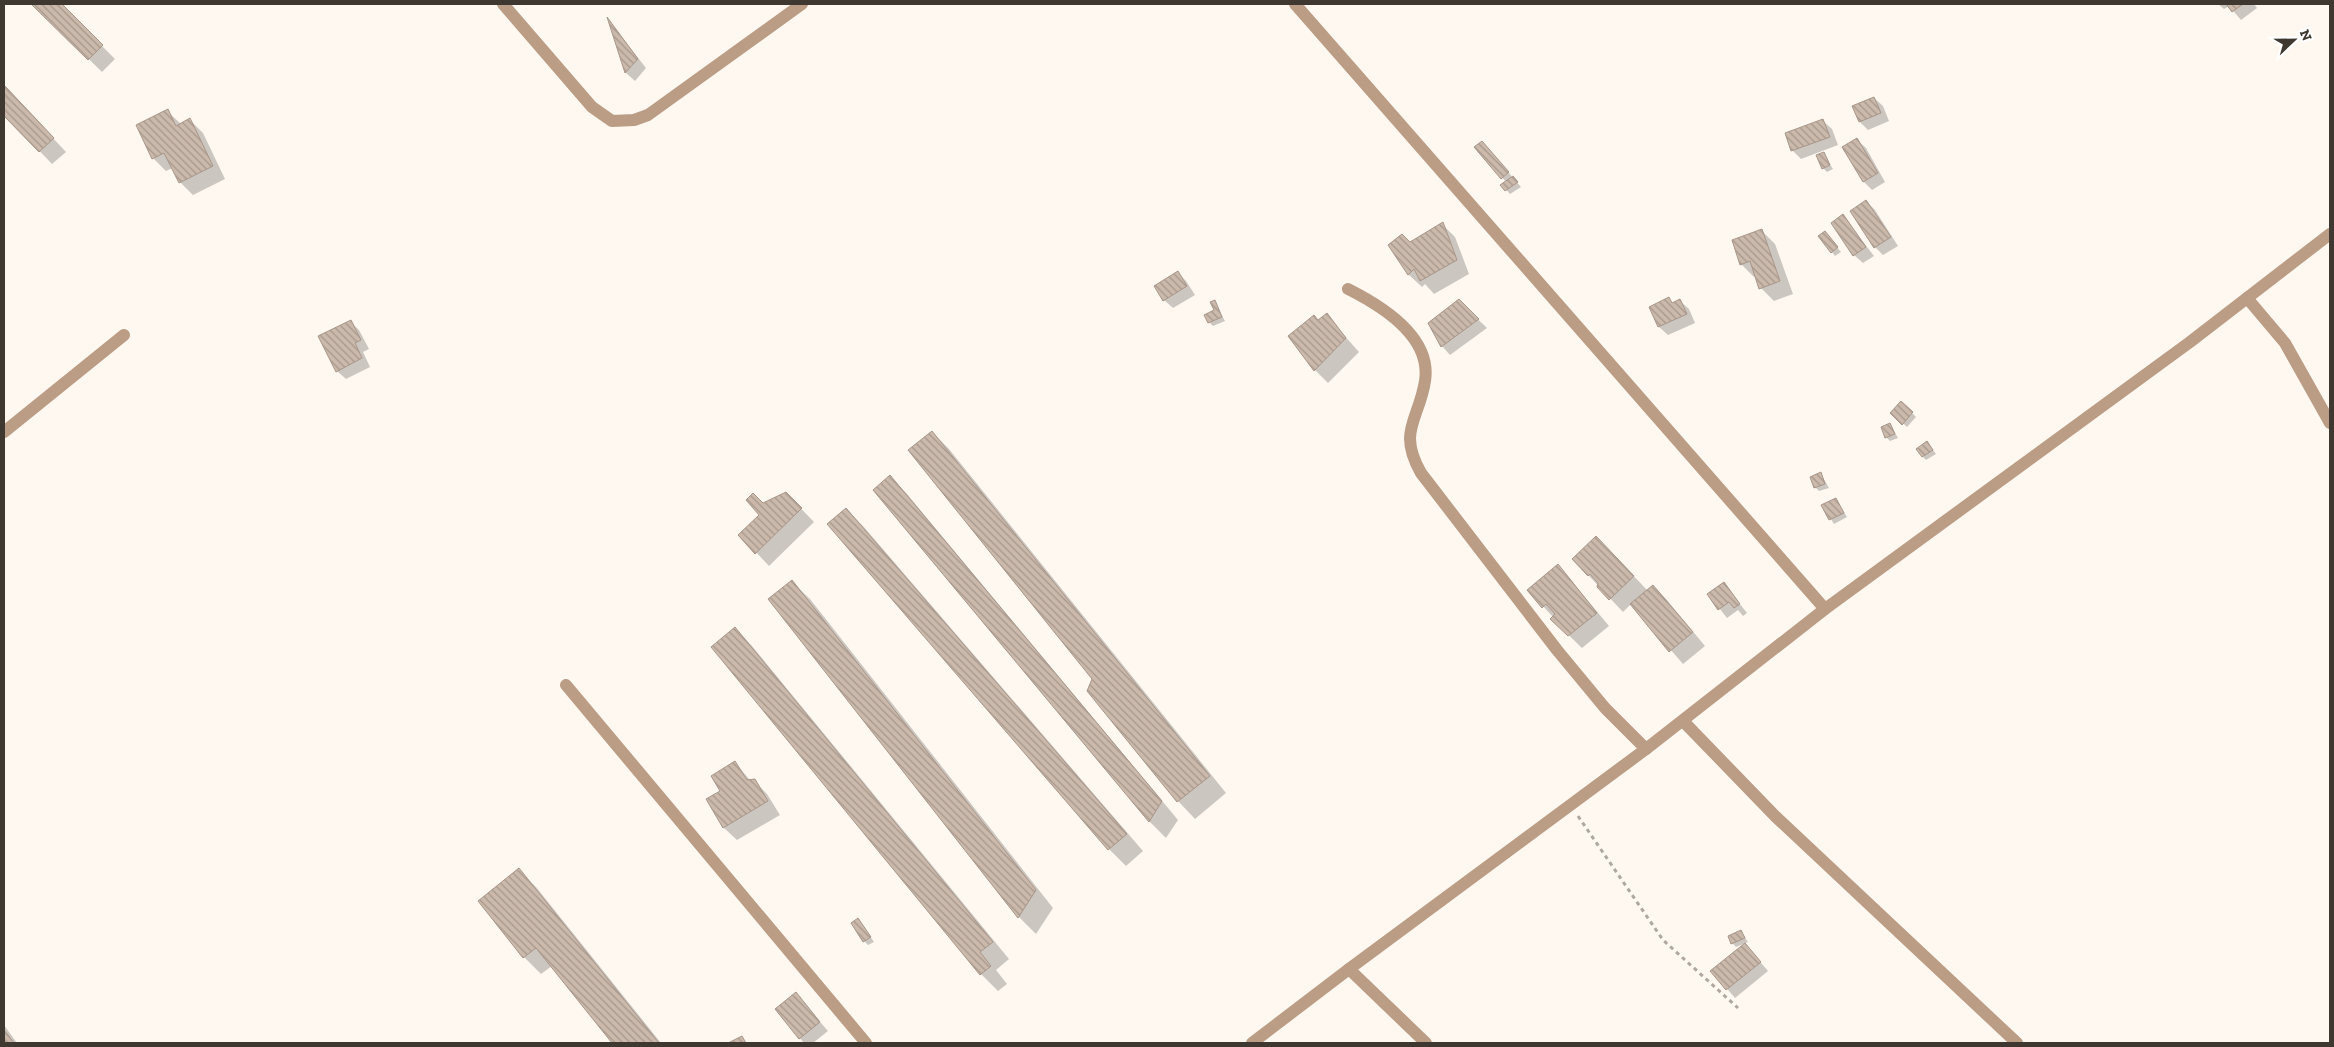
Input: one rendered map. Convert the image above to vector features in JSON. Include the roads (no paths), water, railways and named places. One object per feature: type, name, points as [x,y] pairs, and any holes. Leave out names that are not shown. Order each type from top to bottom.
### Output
[{"type":"street","points":[[503,4],[592,107],[612,121],[634,120],[648,115],[802,4]]},
{"type":"street","points":[[1295,4],[1825,609]]},
{"type":"street","points":[[1252,1043],[1348,969],[1683,721],[1825,609],[2190,342],[2330,234]]},
{"type":"street","points":[[1348,289],[1363,296],[1405,328],[1421,353],[1425,368],[1425,381],[1414,413],[1410,435],[1413,459],[1421,473],[1557,650],[1605,708],[1646,749]]},
{"type":"street","points":[[2247,298],[2285,343],[2330,423]]},
{"type":"street","points":[[4,432],[124,335]]},
{"type":"street","points":[[566,685],[866,1043]]},
{"type":"street","points":[[1683,721],[1776,818],[2017,1043]]},
{"type":"street","points":[[1348,969],[1426,1043]]}]
